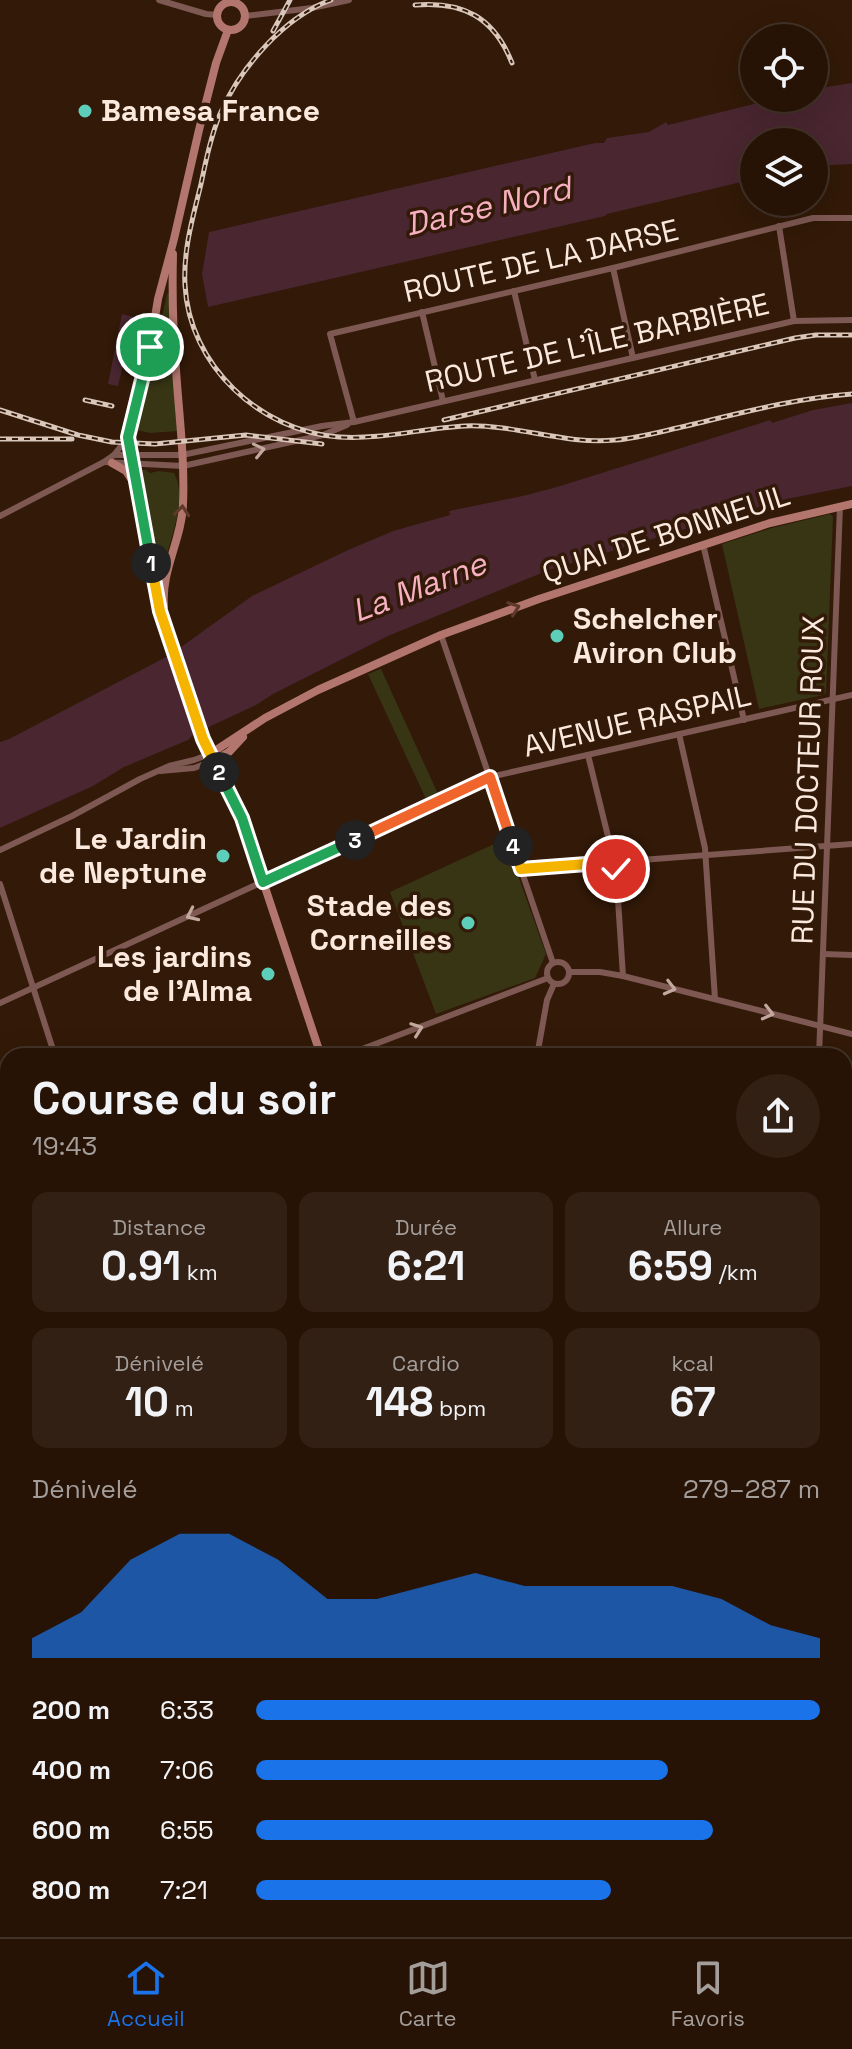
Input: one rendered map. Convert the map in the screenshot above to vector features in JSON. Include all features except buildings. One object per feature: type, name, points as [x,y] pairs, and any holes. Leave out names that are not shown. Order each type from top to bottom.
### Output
[{"type":"main road","points":[[224,2],[236,2],[245,16],[240,27],[228,30],[219,23],[217,15],[224,2]]},
{"type":"main road","points":[[228,30],[211,79],[128,437],[160,611],[203,739],[242,818],[318,1048]]},
{"type":"main road","points":[[171,642],[163,587],[182,519],[183,466],[173,296],[174,239]]},
{"type":"main road","points":[[110,460],[126,471],[137,488]]},
{"type":"main road","name":"QUAI DE BONNEUIL","points":[[211,758],[265,718],[318,690],[441,635],[704,544],[770,523],[852,504]]},
{"type":"street","points":[[159,0],[217,15]]},
{"type":"street","points":[[245,16],[349,0]]},
{"type":"street","name":"ROUTE DE LA DARSE","points":[[354,422],[330,334],[813,218],[852,218]]},
{"type":"street","points":[[779,226],[794,321]]},
{"type":"street","points":[[613,268],[633,358]]},
{"type":"street","points":[[514,291],[535,380]]},
{"type":"street","points":[[422,312],[443,401]]},
{"type":"street","name":"ROUTE DE L'ÎLE BARBIÈRE","points":[[110,460],[182,455],[313,427],[354,422],[794,321],[852,320]]},
{"type":"street","name":"ROUTE DE L'ÎLE BARBIÈRE","points":[[131,459],[183,466],[323,435],[354,422]]},
{"type":"street","points":[[0,516],[110,460],[128,437]]},
{"type":"street","name":"RUE DU DOCTEUR ROUX","points":[[820,1048],[840,506]]},
{"type":"street","points":[[704,544],[744,720]]},
{"type":"street","points":[[441,635],[553,963]]},
{"type":"street","name":"AVENUE RASPAIL","points":[[0,1003],[490,777],[852,695]]},
{"type":"street","points":[[679,734],[705,855],[715,999]]},
{"type":"street","points":[[588,755],[616,869],[623,976]]},
{"type":"street","name":"QUAI DE BONNEUIL","points":[[0,850],[157,771],[211,758]]},
{"type":"street","points":[[521,869],[852,844]]},
{"type":"street","points":[[0,884],[52,1048]]},
{"type":"street","points":[[823,954],[852,955]]},
{"type":"street","points":[[553,963],[564,964],[569,972]]},
{"type":"street","points":[[538,1048],[551,981],[547,972],[553,963]]},
{"type":"street","points":[[569,972],[623,976],[852,1034]]},
{"type":"street","points":[[366,1048],[551,981],[565,982],[569,972]]},
{"type":"shaded area","points":[[169,293],[178,431],[150,433],[137,430]]},
{"type":"shaded area","points":[[139,472],[174,473],[178,484],[178,512],[159,582]]},
{"type":"shaded area","points":[[830,514],[833,517],[826,693],[759,709],[722,544]]},
{"type":"shaded area","points":[[381,669],[438,794],[426,799],[368,674]]},
{"type":"shaded area","name":"Stade des Corneilles","points":[[505,839],[546,954],[535,978],[436,1014],[390,892]]},
{"type":"water","name":"Darse Nord","points":[[852,83],[852,164],[828,165],[828,128],[740,128],[740,182],[208,307],[202,274],[209,232],[604,143],[607,138],[649,132],[666,122],[668,125],[740,107],[740,112],[828,112],[828,87]]},
{"type":"water","points":[[122,314],[134,317],[118,386],[108,384]]},
{"type":"water","name":"La Marne","points":[[852,403],[852,486],[782,500],[549,570],[388,636],[194,734],[188,740],[124,767],[93,786],[0,828],[0,742],[170,655],[252,596],[348,550],[393,531],[450,515],[449,511],[557,487],[770,420],[772,423],[813,410]]},
{"type":"railway","points":[[273,31],[290,0]]},
{"type":"railway","points":[[331,0],[280,31],[239,79],[220,114],[211,139],[189,234],[185,285],[189,314],[214,367],[256,407],[282,422],[310,432],[339,437],[484,426],[596,441],[633,438],[789,402],[852,394]]},
{"type":"railway","points":[[415,5],[448,6],[475,15],[496,34],[512,63]]},
{"type":"railway","points":[[444,420],[795,338],[852,335]]},
{"type":"railway","points":[[85,400],[112,406]]},
{"type":"railway","points":[[0,410],[78,435],[112,442],[155,444],[246,435],[322,444]]},
{"type":"railway","points":[[0,439],[72,439]]},
{"type":"place","name":"Bamesa France","points":[[85,111]]},
{"type":"place","name":"Schelcher Aviron Club","points":[[557,636]]},
{"type":"place","name":"Le Jardin de Neptune","points":[[223,856]]},
{"type":"place","name":"Stade des Corneilles","points":[[468,923]]},
{"type":"place","name":"Les jardins de l'Alma","points":[[268,974]]},
{"type":"route","points":[[150,347],[128,437],[160,611],[203,739],[242,818],[263,882],[490,777],[521,869],[613,862],[616,869]]}]
